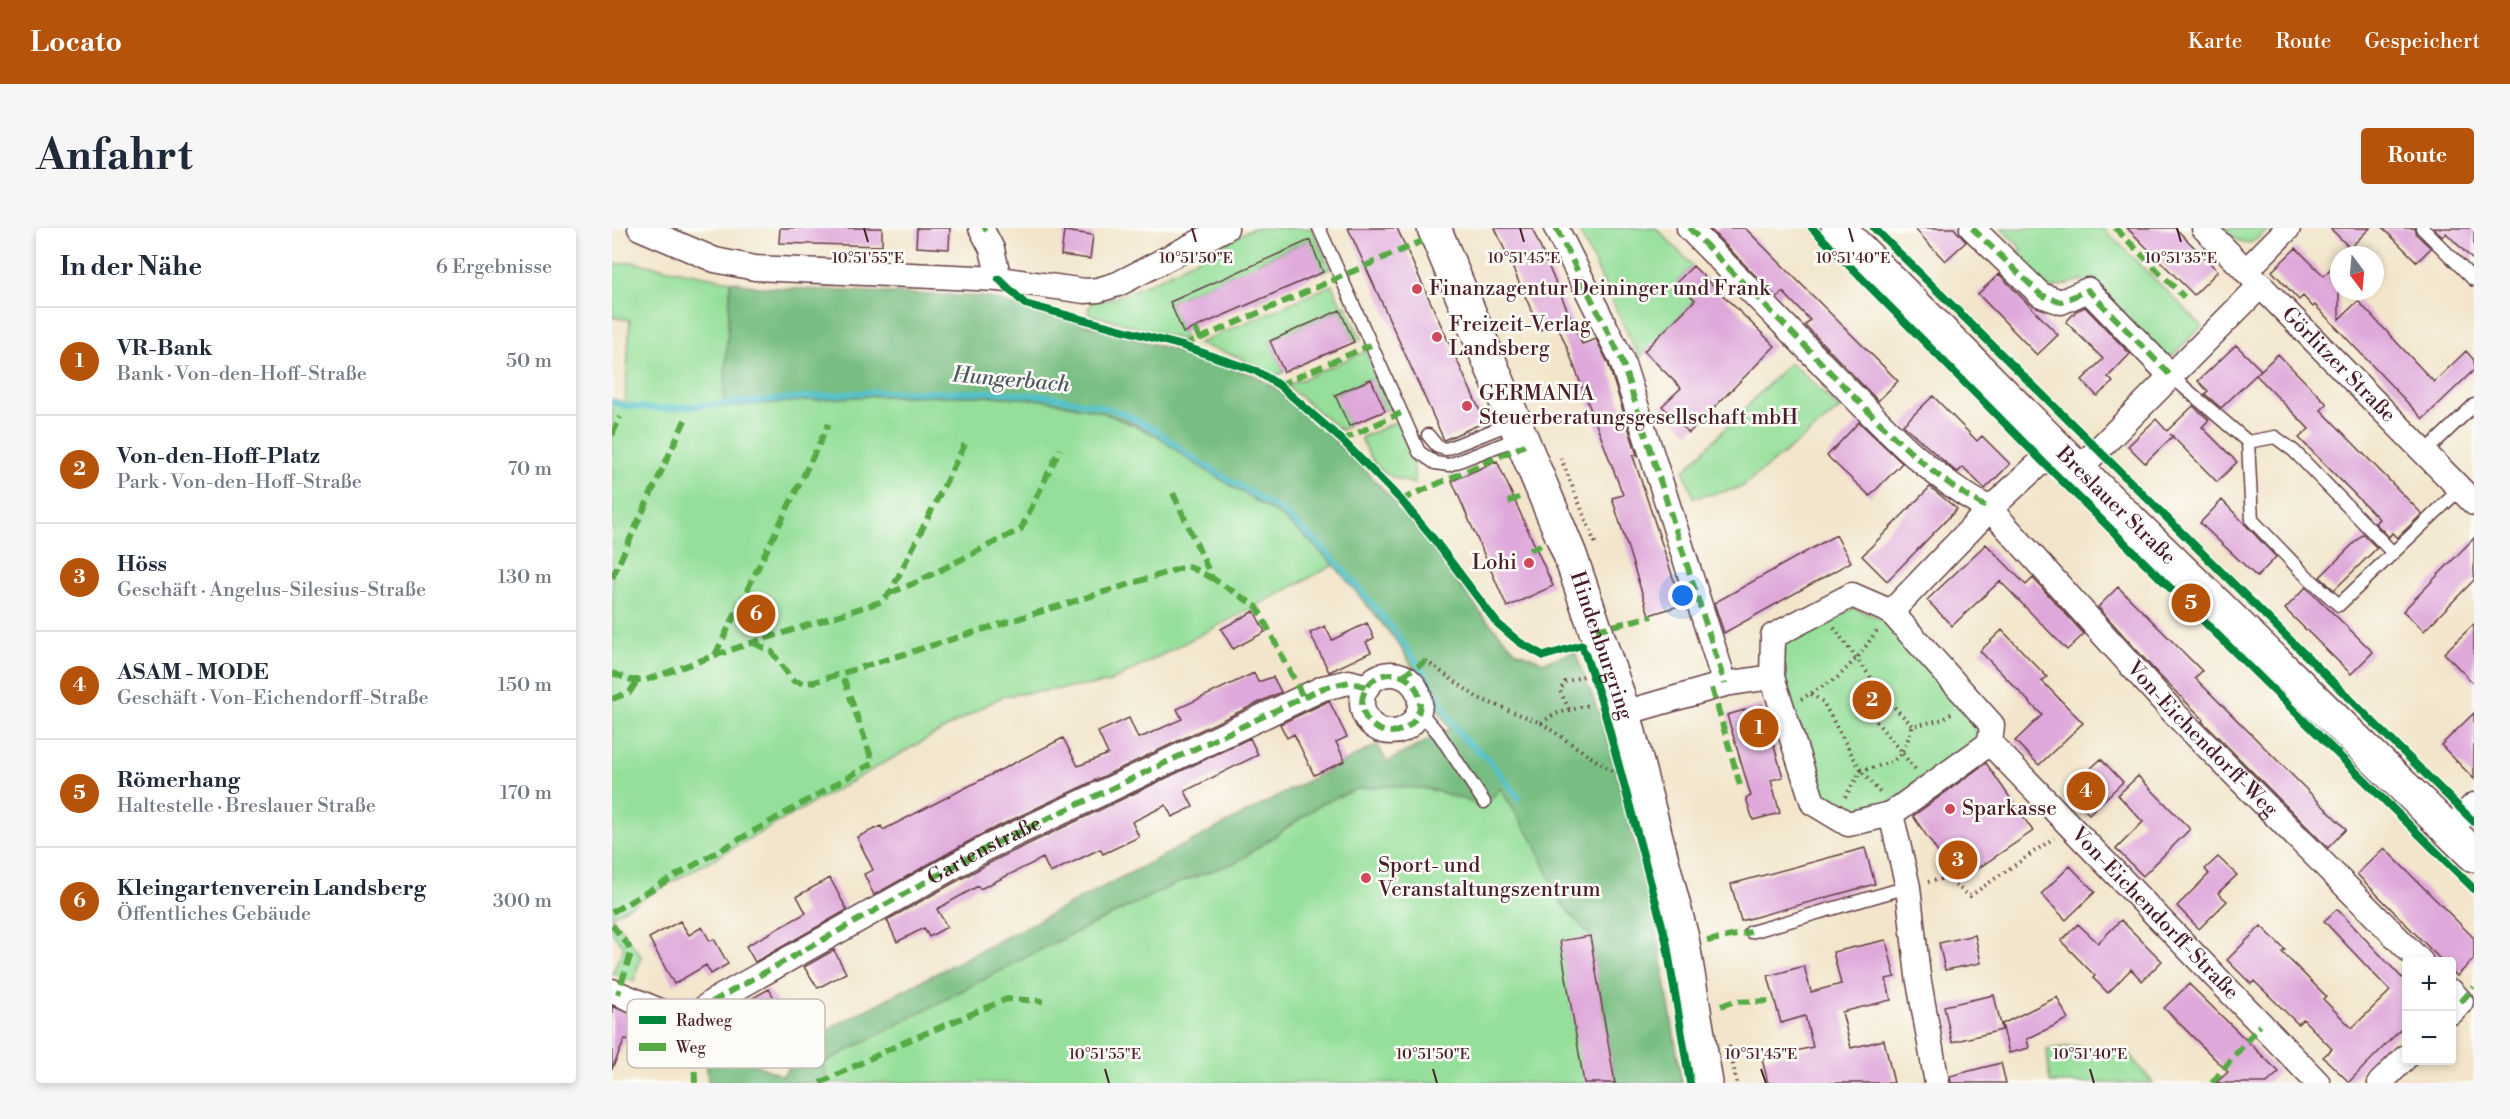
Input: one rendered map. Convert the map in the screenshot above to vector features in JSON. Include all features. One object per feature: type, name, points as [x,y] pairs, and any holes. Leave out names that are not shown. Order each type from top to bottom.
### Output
[{"type":"main road","name":"Hindenburgring","points":[[1434,228],[1570,555],[1624,713],[1682,939],[1707,1083]]},
{"type":"main road","name":"Breslauer Straße","points":[[1838,228],[2068,458],[2474,855]]},
{"type":"street","points":[[640,228],[715,260],[755,268],[999,279],[1084,291],[1098,290],[1118,284],[1223,229]]},
{"type":"street","points":[[981,228],[992,249],[999,279]]},
{"type":"street","points":[[1556,228],[1620,358],[1725,684]]},
{"type":"street","points":[[1689,228],[1882,426],[1933,471],[1969,498],[1990,509]]},
{"type":"street","points":[[1972,228],[2041,295],[2061,302],[2088,290],[2171,376]]},
{"type":"street","name":"Görlitzer Straße","points":[[2204,228],[2467,496]]},
{"type":"street","points":[[1891,612],[1990,509],[2068,458],[2171,376],[2254,278],[2288,228]]},
{"type":"street","name":"Von-Eichendorff-Weg","points":[[1990,509],[2176,715],[2416,957]]},
{"type":"street","points":[[1852,595],[1891,612],[1992,725],[1990,743],[1893,812],[1848,824],[1813,803],[1772,677],[1773,636],[1820,612],[1852,595]]},
{"type":"street","points":[[1383,675],[1402,676],[1416,687],[1421,703],[1419,711],[1408,728],[1389,732],[1379,729],[1371,724],[1362,706],[1367,687],[1383,675]]},
{"type":"street","points":[[1624,713],[1725,684],[1772,677]]},
{"type":"street","name":"Gartenstraße","points":[[717,999],[987,847],[1323,688],[1349,682],[1367,687]]},
{"type":"street","name":"Von-Eichendorff-Straße","points":[[1990,743],[2318,1083]]},
{"type":"street","points":[[2449,830],[2474,805]]},
{"type":"street","points":[[1893,812],[1908,887],[1918,976],[1937,1083]]},
{"type":"street","name":"Gartenstraße","points":[[612,991],[631,999]]},
{"type":"street","points":[[2456,997],[2462,1002],[2456,1007]]},
{"type":"street","points":[[2380,1083],[2402,1060]]},
{"type":"lane","points":[[1319,228],[1401,413],[1423,456],[1435,463],[1449,465],[1519,429]]},
{"type":"lane","points":[[2421,228],[2474,280]]},
{"type":"lane","points":[[2171,376],[2248,442],[2252,520],[2301,571],[2339,605],[2393,553],[2467,496]]},
{"type":"lane","points":[[2424,453],[2474,405]]},
{"type":"lane","points":[[1428,435],[1438,447],[1446,449],[1519,429]]},
{"type":"lane","points":[[2248,442],[2275,437],[2294,451],[2393,553]]},
{"type":"lane","points":[[1419,711],[1439,734],[1484,801]]},
{"type":"lane","points":[[1752,932],[1908,887]]},
{"type":"path","points":[[1820,612],[1858,657],[1890,703],[1913,726]]},
{"type":"path","points":[[1782,709],[1838,678],[1858,657],[1891,612]]},
{"type":"path","points":[[1426,661],[1478,698],[1541,723],[1612,771],[1618,781]]},
{"type":"path","points":[[1569,709],[1560,691],[1564,682],[1592,673]]},
{"type":"path","points":[[1810,694],[1823,702],[1861,771],[1893,812]]},
{"type":"path","points":[[1913,726],[1944,719],[1970,699]]},
{"type":"path","points":[[1890,703],[1870,714],[1929,786]]},
{"type":"path","points":[[1541,723],[1555,714],[1589,705]]},
{"type":"path","points":[[1834,816],[1861,771],[1893,761],[1903,753],[1913,726]]},
{"type":"path","points":[[1908,887],[1945,878],[1970,896],[2070,828]]},
{"type":"green space","points":[[1253,228],[1312,228],[1330,269],[1323,272],[1309,240],[1257,263],[1270,295],[1254,302],[1240,271],[1170,302],[1186,341],[1089,314],[1088,309],[1094,301],[1108,299],[1149,283]]},
{"type":"green space","points":[[1578,228],[1656,228],[1693,266],[1677,282],[1695,300],[1639,358]]},
{"type":"green space","points":[[2001,228],[2103,228],[2202,326],[2168,360],[2083,280],[2045,290],[2015,261],[2022,249]]},
{"type":"green space","points":[[2223,228],[2269,228],[2256,239],[2246,243],[2236,239]]},
{"type":"green space","points":[[632,262],[731,281],[724,407],[867,396],[993,396],[1046,400],[1102,412],[1158,436],[1186,458],[1279,515],[1305,536],[1334,565],[1108,683],[1003,696],[612,916],[612,399],[625,402],[630,320],[612,317],[612,265]]},
{"type":"green space","points":[[731,281],[758,287],[985,297],[1117,333],[1254,375],[1280,391],[1353,457],[1406,514],[1483,616],[1516,651],[1544,662],[1575,652],[1606,732],[1656,927],[1682,1083],[1615,1083],[1590,936],[1561,903],[1535,844],[1500,788],[1485,806],[1429,789],[1387,786],[1358,789],[1323,803],[1237,862],[1175,884],[1040,950],[825,1062],[825,1031],[1377,745],[1387,762],[1450,729],[1398,643],[1334,565],[1305,537],[1279,515],[1186,458],[1158,436],[1134,424],[1102,412],[1046,400],[993,396],[867,396],[723,407]]},
{"type":"green space","points":[[1332,285],[1342,306],[1346,305],[1361,339],[1354,342],[1340,310],[1270,341],[1284,372],[1274,377],[1239,357],[1197,344]]},
{"type":"green space","points":[[1366,351],[1391,408],[1385,411],[1370,379],[1336,394],[1349,426],[1341,430],[1287,386]]},
{"type":"green space","points":[[1788,364],[1794,365],[1840,409],[1740,488],[1694,498],[1684,471]]},
{"type":"green space","points":[[1398,421],[1413,459],[1415,484],[1394,478],[1380,470],[1370,457],[1361,438]]},
{"type":"green space","points":[[1853,608],[1883,620],[1978,726],[1977,737],[1885,807],[1850,813],[1824,797],[1781,674],[1785,643]]},
{"type":"green space","name":"Sport- und Veranstaltungszentrum","points":[[1468,729],[1602,922],[1628,1083],[789,1083],[806,1068],[825,1068],[825,1054]]},
{"type":"green space","points":[[612,917],[641,956],[634,982],[612,973],[624,947],[612,933]]},
{"type":"green space","points":[[2075,1046],[2126,1051],[2153,1083],[2050,1083],[2047,1049]]},
{"type":"green space","points":[[707,1068],[763,1068],[782,1076],[789,1068],[825,1068],[827,1083],[708,1083]]},
{"type":"building","points":[[780,228],[882,228],[882,246],[779,243]]},
{"type":"building","points":[[917,228],[950,228],[949,249],[916,247]]},
{"type":"building","points":[[1348,228],[1397,228],[1485,422],[1444,440]]},
{"type":"building","points":[[1495,228],[1532,228],[1582,344],[1596,339],[1608,363],[1637,455],[1633,456],[1682,605],[1649,615],[1612,498],[1623,495],[1568,350],[1556,322],[1540,330]]},
{"type":"building","points":[[1709,228],[1745,228],[1898,381],[1878,401],[1805,325],[1810,320],[1783,292],[1777,298]]},
{"type":"building","points":[[1914,228],[1954,228],[1966,242],[1945,261]]},
{"type":"building","points":[[2127,228],[2175,228],[2218,271],[2194,295]]},
{"type":"building","points":[[2330,228],[2370,228],[2352,246],[2348,246]]},
{"type":"building","points":[[2383,228],[2414,228],[2416,234],[2431,248],[2417,262]]},
{"type":"building","points":[[2434,228],[2474,228],[2474,261],[2446,233],[2442,237]]},
{"type":"building","points":[[1064,231],[1093,235],[1090,259],[1061,255]]},
{"type":"building","points":[[1310,240],[1323,272],[1183,333],[1170,302]]},
{"type":"building","points":[[2296,248],[2324,276],[2330,269],[2330,300],[2339,300],[2339,319],[2358,301],[2434,382],[2466,351],[2474,360],[2474,370],[2423,419],[2315,305],[2313,307],[2303,296],[2299,300],[2272,271]]},
{"type":"building","points":[[1693,266],[1775,346],[1689,433],[1662,406],[1681,388],[1644,351],[1695,300],[1677,282]]},
{"type":"building","points":[[1999,274],[2058,335],[2037,355],[1978,294]]},
{"type":"building","points":[[2085,307],[2130,354],[2108,377],[2113,382],[2097,396],[2082,380],[2103,359],[2066,322],[2076,311]]},
{"type":"building","points":[[1340,310],[1354,342],[1284,372],[1270,341]]},
{"type":"building","points":[[2236,345],[2261,370],[2221,408],[2205,394],[2208,391],[2198,381]]},
{"type":"building","points":[[2278,354],[2327,404],[2321,410],[2422,514],[2397,538],[2392,533],[2389,537],[2375,523],[2379,519],[2299,438],[2309,429],[2256,375]]},
{"type":"building","points":[[1371,379],[1385,411],[1349,426],[1335,395]]},
{"type":"building","points":[[1933,396],[1977,441],[1982,436],[2010,464],[1985,489],[1963,467],[1958,472],[1954,470],[1903,425]]},
{"type":"building","points":[[2193,406],[2209,420],[2202,427],[2237,462],[2217,482],[2172,437],[2145,463],[2128,446],[2156,419],[2167,431]]},
{"type":"building","points":[[1859,422],[1902,463],[1870,496],[1827,456]]},
{"type":"building","points":[[1497,461],[1553,586],[1507,607],[1452,481]]},
{"type":"building","points":[[1930,487],[1957,509],[1887,581],[1862,556]]},
{"type":"building","points":[[2222,500],[2276,557],[2257,577],[2200,523]]},
{"type":"building","points":[[2363,534],[2377,548],[2334,590],[2320,577]]},
{"type":"building","points":[[1836,535],[1851,562],[1724,633],[1714,603]]},
{"type":"building","points":[[2474,538],[2474,580],[2424,631],[2403,611]]},
{"type":"building","points":[[1986,544],[2026,585],[2033,578],[2084,634],[2067,650],[2000,581],[1952,626],[1927,600]]},
{"type":"building","points":[[2118,587],[2202,671],[2195,678],[2346,829],[2328,848],[2202,721],[2203,719],[2159,675],[2098,607]]},
{"type":"building","points":[[2306,587],[2373,652],[2351,674],[2285,609]]},
{"type":"building","points":[[752,599],[771,608],[759,631],[740,622]]},
{"type":"building","points":[[1254,611],[1265,632],[1233,649],[1221,629]]},
{"type":"building","points":[[1367,623],[1374,638],[1366,642],[1371,652],[1329,672],[1310,633],[1325,626],[1332,640]]},
{"type":"building","points":[[2474,624],[2474,684],[2444,653]]},
{"type":"building","points":[[2002,630],[2047,677],[2042,681],[2083,723],[2039,765],[2015,741],[2042,715],[1980,651]]},
{"type":"building","points":[[1254,673],[1258,682],[1273,677],[1281,692],[982,834],[874,895],[864,874],[873,870],[857,837],[881,826],[883,830],[1063,738],[1078,766],[1108,754],[1098,732],[1129,718],[1138,738],[1144,736],[1182,719],[1177,709]]},
{"type":"building","points":[[1329,701],[1347,737],[1336,742],[1345,761],[1314,775],[1294,734],[1287,738],[1280,724]]},
{"type":"building","points":[[1762,705],[1783,777],[1771,780],[1780,813],[1753,820],[1746,798],[1751,796],[1727,715]]},
{"type":"building","points":[[2474,713],[2474,779],[2441,745]]},
{"type":"building","points":[[1250,738],[1258,755],[1185,791],[1193,807],[1172,817],[1166,805],[1132,822],[1139,837],[1103,854],[1100,849],[1050,873],[1043,858],[980,889],[978,886],[937,909],[947,927],[929,937],[924,928],[897,942],[887,920],[995,860]]},
{"type":"building","points":[[2101,759],[2123,782],[2089,814],[2066,791]]},
{"type":"building","points":[[1986,763],[2033,831],[1958,882],[1913,816]]},
{"type":"building","points":[[2138,776],[2190,829],[2143,876],[2116,849],[2143,822],[2118,795]]},
{"type":"building","points":[[1865,848],[1875,884],[1741,921],[1731,884]]},
{"type":"building","points":[[2384,848],[2474,938],[2474,959],[2457,976],[2456,957],[2438,957],[2357,874]]},
{"type":"building","points":[[2218,857],[2237,875],[2218,893],[2227,901],[2199,929],[2177,906],[2209,874],[2205,869]]},
{"type":"building","points":[[2070,866],[2095,892],[2066,920],[2041,894]]},
{"type":"building","points":[[830,878],[847,910],[755,962],[746,946],[806,913],[797,896]]},
{"type":"building","points":[[2337,909],[2402,978],[2402,1028],[2349,1082],[2323,1057],[2332,1049],[2303,1019],[2298,1024],[2254,981],[2251,984],[2227,960],[2261,926],[2285,950],[2282,952],[2326,996],[2323,999],[2352,1028],[2390,991],[2324,921]]},
{"type":"building","points":[[2121,920],[2162,961],[2142,981],[2131,969],[2108,993],[2061,941],[2078,924],[2098,943]]},
{"type":"building","points":[[680,921],[689,935],[702,927],[710,941],[714,939],[728,964],[711,974],[706,965],[674,984],[649,938]]},
{"type":"building","points":[[1975,935],[1981,963],[1945,970],[1939,943]]},
{"type":"building","points":[[1590,936],[1615,1083],[1584,1083],[1560,941]]},
{"type":"building","points":[[1886,940],[1895,977],[1886,979],[1891,1000],[1842,1012],[1851,1048],[1884,1040],[1894,1083],[1768,1083],[1762,1059],[1813,1047],[1805,1016],[1781,1023],[1768,976],[1804,966],[1811,992],[1841,984],[1833,952]]},
{"type":"building","points":[[834,950],[846,973],[818,988],[804,967]]},
{"type":"building","points":[[2189,984],[2279,1072],[2267,1083],[2216,1083],[2228,1072],[2164,1008]]},
{"type":"building","points":[[769,989],[775,999],[751,999]]},
{"type":"building","points":[[1994,995],[2002,1030],[1952,1042],[1944,1006]]},
{"type":"building","points":[[2057,997],[2068,1019],[2027,1039],[2029,1048],[2009,1053],[2002,1024]]},
{"type":"building","points":[[612,1006],[627,1012],[627,1040],[625,1039],[612,1069]]},
{"type":"building","points":[[2001,1063],[2006,1083],[1951,1083],[1950,1076]]},
{"type":"waterway","name":"Hungerbach","points":[[612,402],[626,406],[659,409],[869,392],[997,392],[1048,396],[1100,406],[1125,414],[1159,432],[1191,457],[1281,511],[1338,564],[1392,628],[1418,664]]},
{"type":"waterway","name":"Hungerbach","points":[[1421,667],[1453,724],[1465,740],[1488,759],[1519,798]]},
{"type":"marked path","points":[[1556,228],[1621,358],[1725,684]]},
{"type":"marked path","points":[[1689,228],[1905,447],[1946,481],[1990,509]]},
{"type":"marked path","points":[[1972,228],[2041,295],[2061,302],[2088,290],[2171,376]]},
{"type":"marked path","points":[[2115,228],[2184,297]]},
{"type":"marked path","points":[[1183,346],[1422,241]]},
{"type":"marked path","points":[[1195,328],[1200,339]]},
{"type":"marked path","points":[[1279,385],[1371,345]]},
{"type":"marked path","points":[[1342,440],[1401,413]]},
{"type":"marked path","points":[[612,578],[687,416]]},
{"type":"marked path","points":[[612,435],[620,417]]},
{"type":"marked path","points":[[715,655],[829,424]]},
{"type":"marked path","points":[[612,673],[631,680],[646,680],[736,648],[880,602],[890,593],[966,442]]},
{"type":"marked path","points":[[1401,500],[1525,445]]},
{"type":"marked path","points":[[890,593],[917,582],[1021,529],[1060,449]]},
{"type":"marked path","points":[[1173,493],[1212,578],[1257,607],[1303,697]]},
{"type":"marked path","points":[[1508,502],[1523,496]]},
{"type":"marked path","points":[[1530,550],[1543,544]]},
{"type":"marked path","points":[[754,643],[772,652],[793,681],[814,682],[1188,566],[1212,578]]},
{"type":"marked path","points":[[1596,630],[1652,616]]},
{"type":"marked path","points":[[1402,676],[1426,661]]},
{"type":"marked path","points":[[612,912],[873,763],[842,673]]},
{"type":"marked path","points":[[1391,674],[1402,676],[1415,687],[1420,703],[1418,714],[1407,727],[1391,732],[1380,730],[1367,719],[1362,703],[1364,692],[1375,679],[1391,674]]},
{"type":"marked path","points":[[612,699],[630,692],[637,681]]},
{"type":"marked path","points":[[717,999],[988,847],[1323,688],[1349,682],[1367,687]]},
{"type":"marked path","points":[[1712,688],[1740,785]]},
{"type":"marked path","points":[[612,925],[628,945],[631,953],[618,994]]},
{"type":"marked path","points":[[1707,941],[1751,932]]},
{"type":"marked path","points":[[2461,1002],[2474,987]]},
{"type":"marked path","points":[[820,1083],[898,1045],[1007,999],[1043,1001]]},
{"type":"marked path","points":[[1721,1006],[1732,1002],[1775,1001]]},
{"type":"marked path","points":[[2212,1083],[2260,1025]]},
{"type":"marked path","points":[[695,1068],[695,1083]]},
{"type":"cycle path","points":[[1812,228],[2042,461],[2474,889]]},
{"type":"cycle path","points":[[1874,228],[2474,822]]},
{"type":"cycle path","points":[[999,279],[1025,304],[1183,346],[1256,371],[1279,385],[1342,440],[1401,500],[1497,623],[1519,642],[1544,656],[1582,645]]},
{"type":"cycle path","points":[[1584,651],[1602,703],[1666,940],[1690,1083]]},
{"type":"place","name":"Finanzagentur Deininger und Frank","points":[[1417,289]]},
{"type":"place","name":"Freizeit-Verlag Landsberg","points":[[1437,337]]},
{"type":"place","name":"GERMANIA Steuerberatungsgesellschaft mbH","points":[[1467,406]]},
{"type":"place","name":"Lohi","points":[[1529,563]]},
{"type":"place","name":"Römerhang","points":[[2191,603]]},
{"type":"place","name":"Kleingartenverein Landsberg","points":[[756,614]]},
{"type":"place","name":"Von-den-Hoff-Platz","points":[[1872,700]]},
{"type":"place","name":"VR-Bank","points":[[1759,728]]},
{"type":"place","name":"ASAM - MODE","points":[[2086,791]]},
{"type":"place","name":"Sparkasse","points":[[1950,809]]},
{"type":"place","name":"Höss","points":[[1958,860]]},
{"type":"place","name":"Sport- und Veranstaltungszentrum","points":[[1366,878]]}]
